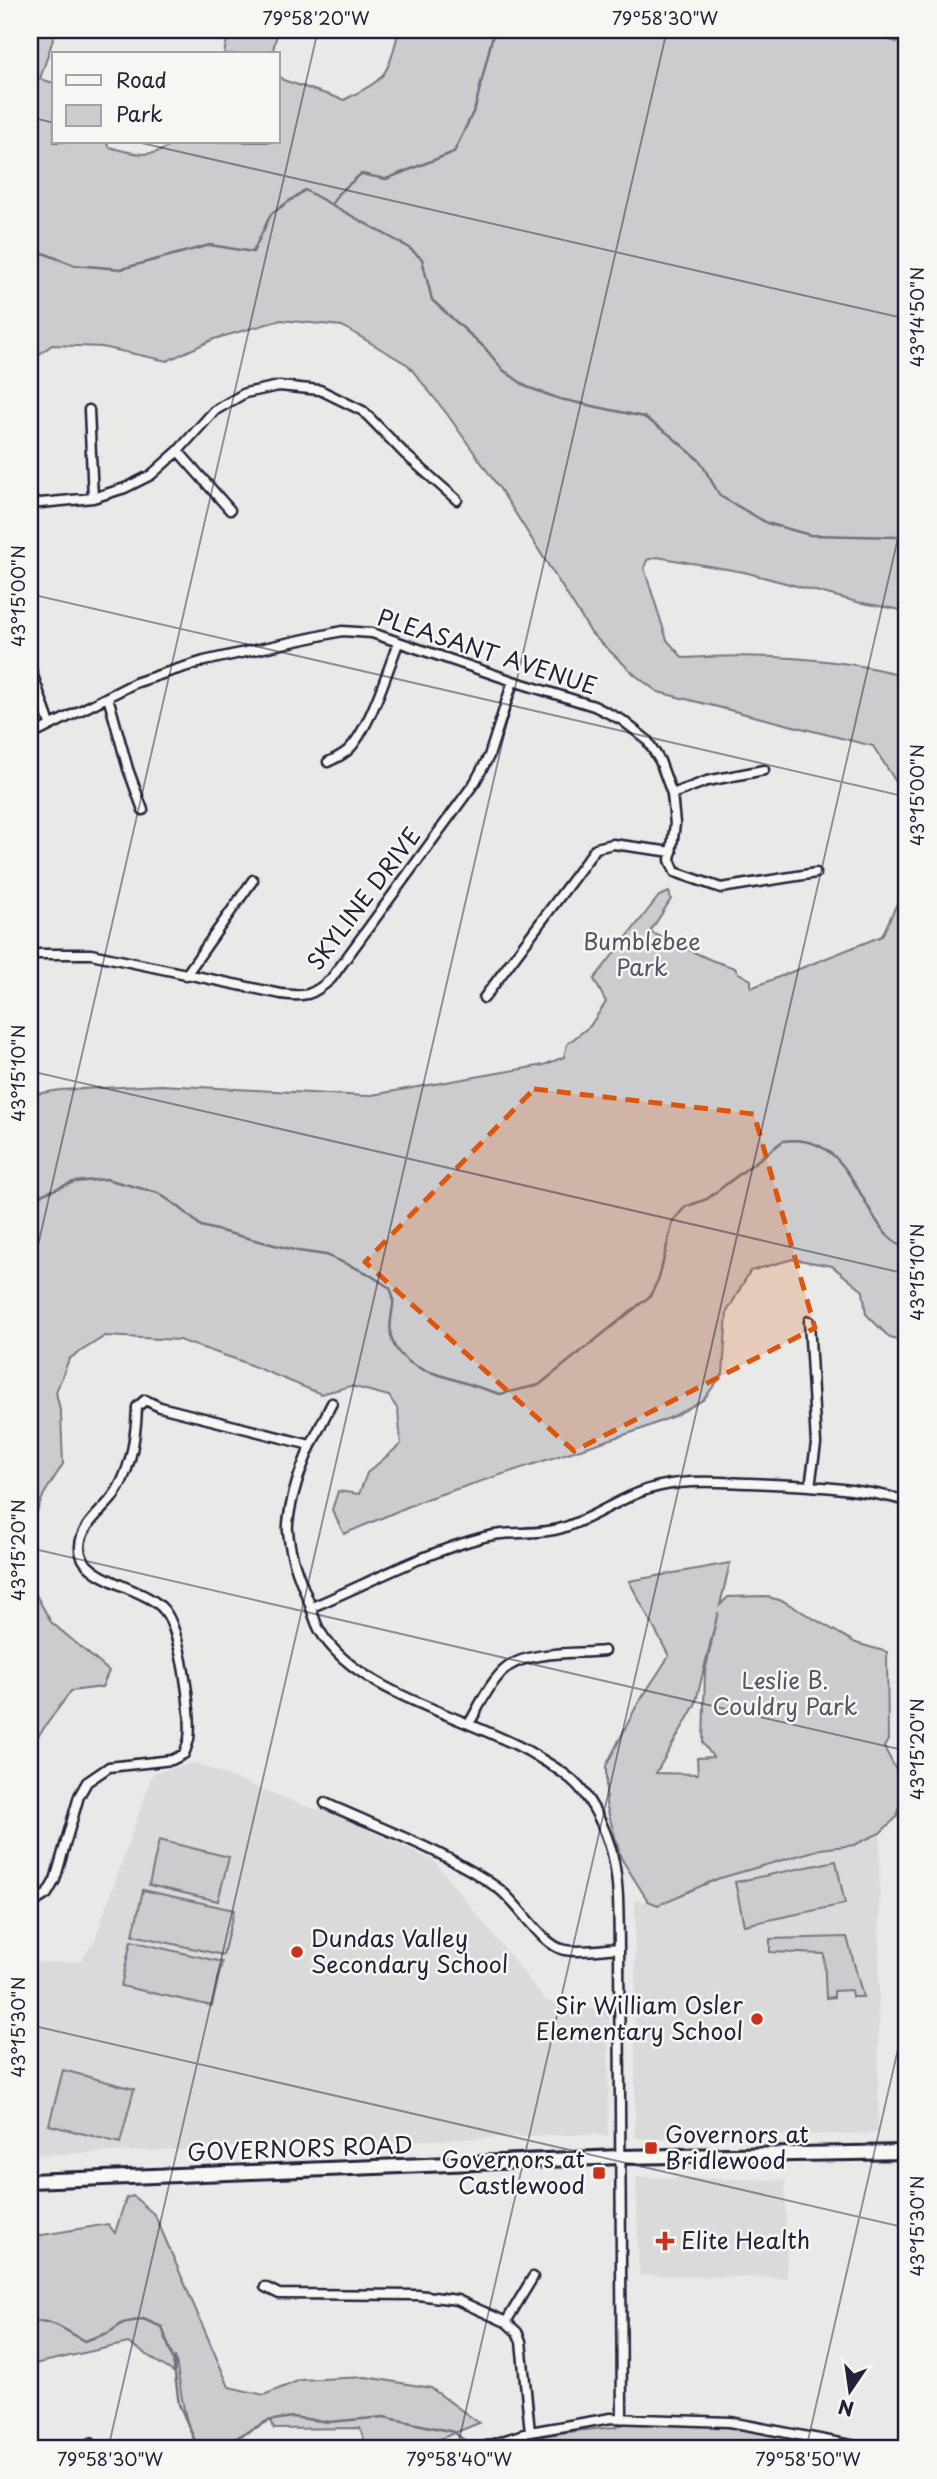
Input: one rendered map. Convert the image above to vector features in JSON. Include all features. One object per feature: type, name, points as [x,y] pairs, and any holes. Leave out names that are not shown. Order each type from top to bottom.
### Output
[{"type":"main road","name":"GOVERNORS ROAD","points":[[30,2182],[620,2157],[907,2152]]},
{"type":"street","points":[[30,504],[93,498],[125,488],[151,475],[178,452],[214,411],[245,393],[279,386],[320,390],[363,411],[406,455],[457,500]]},
{"type":"street","points":[[89,410],[93,498]]},
{"type":"street","points":[[178,452],[230,510]]},
{"type":"street","name":"PLEASANT AVENUE","points":[[30,736],[135,683],[178,669],[342,631],[372,633],[594,706],[622,720],[647,740],[660,761],[672,794],[675,824],[671,856]]},
{"type":"street","points":[[328,762],[348,751],[364,726],[379,698],[398,643]]},
{"type":"street","points":[[30,667],[50,724]]},
{"type":"street","name":"SKYLINE DRIVE","points":[[30,954],[90,954],[302,996],[317,991],[331,979],[475,782],[489,756],[513,681]]},
{"type":"street","points":[[108,697],[128,769],[143,810]]},
{"type":"street","points":[[672,794],[707,781],[764,770]]},
{"type":"street","points":[[484,998],[596,848],[613,844],[671,856],[675,872],[720,888],[816,873]]},
{"type":"street","points":[[186,975],[253,880]]},
{"type":"street","points":[[809,1321],[816,1444],[810,1486]]},
{"type":"street","points":[[30,1905],[47,1894],[55,1880],[79,1796],[87,1782],[109,1767],[172,1760],[184,1754],[189,1737],[182,1662],[170,1620],[152,1598],[102,1576],[85,1564],[79,1547],[83,1534],[112,1498],[124,1477],[136,1424],[137,1407],[145,1400],[310,1445]]},
{"type":"street","points":[[332,1402],[310,1445],[295,1484],[287,1529],[295,1569],[320,1630],[342,1657],[365,1675],[530,1753],[551,1766],[581,1790],[600,1819],[612,1845],[618,1886],[620,1948],[622,2418]]},
{"type":"street","points":[[312,1607],[425,1556],[484,1537],[564,1528],[648,1489],[694,1481],[810,1486],[851,1490],[907,1501]]},
{"type":"street","points":[[469,1724],[495,1681],[508,1667],[524,1658],[604,1651]]},
{"type":"street","points":[[325,1802],[453,1862],[500,1889],[549,1942],[565,1950],[620,1948]]},
{"type":"street","points":[[506,2322],[533,2277]]},
{"type":"street","points":[[265,2287],[279,2294],[418,2295],[457,2300],[506,2322],[522,2341],[530,2432]]},
{"type":"street","points":[[478,2449],[530,2432],[622,2418],[730,2422],[872,2449]]},
{"type":"highlighted area","points":[[534,1089],[754,1114],[815,1328],[574,1451],[365,1262]]},
{"type":"shaded area","name":"Dundas Valley Secondary School","points":[[195,1763],[305,1806],[334,1813],[434,1861],[546,2001],[609,2012],[608,2137],[595,2134],[30,2155],[30,1963],[80,1961],[94,1942],[153,1773]]},
{"type":"shaded area","name":"Sir William Osler Elementary School","points":[[880,1833],[878,2133],[643,2139],[635,2137],[635,1900],[658,1905],[717,1879],[821,1849],[854,1845]]},
{"type":"shaded area","points":[[636,2177],[785,2180],[787,2278],[639,2275]]},
{"type":"green space","points":[[30,30],[56,30],[40,79],[52,82],[52,144],[107,144],[126,152],[143,154],[159,151],[172,144],[280,144],[280,77],[344,100],[377,81],[383,74],[388,67],[399,30],[907,30],[907,611],[857,602],[744,572],[657,557],[647,560],[644,568],[667,640],[683,658],[736,656],[816,660],[894,673],[897,681],[902,669],[907,636],[907,799],[873,746],[658,692],[635,675],[592,634],[502,492],[447,414],[408,365],[342,326],[281,320],[214,339],[167,361],[102,347],[52,345],[30,361]]},
{"type":"green space","points":[[229,30],[278,30],[272,52],[224,52]]},
{"type":"green space","name":"Bumblebee Park","points":[[907,882],[907,1342],[890,1338],[866,1314],[863,1291],[832,1266],[793,1259],[750,1271],[727,1312],[723,1374],[703,1400],[674,1416],[639,1430],[426,1499],[344,1534],[332,1510],[338,1491],[359,1494],[367,1473],[401,1444],[398,1410],[389,1396],[351,1386],[321,1394],[238,1360],[179,1340],[105,1336],[69,1359],[56,1392],[61,1415],[63,1464],[44,1494],[30,1529],[30,1095],[60,1090],[161,1085],[366,1096],[544,1065],[564,1057],[567,1044],[590,1026],[606,1002],[594,979],[659,896],[669,892],[671,899],[650,932],[735,968],[751,980],[751,988],[882,936]]},
{"type":"green space","name":"Leslie B. Couldry Park","points":[[730,1563],[720,1605],[728,1597],[764,1596],[783,1601],[856,1643],[887,1652],[888,1740],[884,1747],[905,1787],[897,1817],[880,1833],[854,1845],[821,1849],[717,1879],[658,1905],[648,1901],[621,1858],[606,1804],[606,1766],[636,1707],[669,1656],[629,1581]],"holes":[[[718,1612],[705,1672],[703,1743],[713,1757],[697,1758],[698,1774],[656,1773],[695,1705]]]},
{"type":"green space","points":[[30,1584],[51,1622],[109,1671],[102,1687],[71,1691],[30,1747]]},
{"type":"green space","points":[[159,1840],[229,1857],[218,1901],[149,1885]]},
{"type":"green space","points":[[836,1861],[845,1904],[744,1925],[735,1882]]},
{"type":"green space","points":[[143,1890],[234,1910],[223,1955],[133,1935]]},
{"type":"green space","points":[[847,1937],[863,1997],[852,1997],[851,1990],[834,1991],[834,1997],[826,1998],[824,1954],[770,1952],[770,1939]]},
{"type":"green space","points":[[131,1941],[222,1962],[212,2006],[121,1986]]},
{"type":"green space","points":[[63,2070],[134,2089],[120,2143],[49,2125]]},
{"type":"green space","points":[[133,2196],[155,2215],[229,2387],[264,2395],[300,2380],[366,2377],[431,2388],[479,2423],[415,2449],[368,2449],[360,2428],[274,2429],[271,2420],[216,2449],[208,2449],[194,2440],[190,2430],[175,2356],[175,2373],[128,2343],[30,2365],[30,2237],[108,2224],[115,2233],[126,2198]]},
{"type":"green space","points":[[669,2423],[728,2427],[844,2449],[488,2449],[536,2437],[621,2424]]},
{"type":"waterway","points":[[332,204],[338,194],[361,174],[386,179],[454,152],[475,108],[494,30]]},
{"type":"waterway","points":[[860,30],[907,45]]},
{"type":"waterway","points":[[30,248],[74,265],[121,269],[210,245],[253,252],[271,214],[305,190],[408,247],[422,259],[432,300],[485,348],[503,370],[527,387],[560,399],[644,417],[700,461],[720,496],[767,523],[810,535],[900,537],[907,541]]},
{"type":"waterway","points":[[30,1199],[74,1182],[106,1179],[158,1193],[201,1226],[298,1251],[326,1255],[367,1273],[390,1288],[393,1300],[391,1337],[398,1351],[409,1362],[424,1370],[500,1394],[539,1385],[650,1296],[659,1278],[673,1221],[685,1207],[707,1199],[783,1141],[804,1141],[821,1147],[835,1157],[857,1186],[886,1234],[907,1251]]},
{"type":"waterway","points":[[30,2323],[51,2323],[84,2341],[108,2333],[123,2323],[143,2319],[162,2327],[173,2359],[179,2404],[195,2441],[218,2448],[267,2421],[292,2417],[329,2422],[384,2417],[454,2432],[475,2449]]},
{"type":"place","name":"Dundas Valley Secondary School","points":[[297,1952]]},
{"type":"place","name":"Sir William Osler Elementary School","points":[[757,2019]]},
{"type":"place","name":"Governors at Bridlewood","points":[[651,2148]]},
{"type":"place","name":"Governors at Castlewood","points":[[599,2173]]},
{"type":"place","name":"Elite Health","points":[[665,2241]]}]
